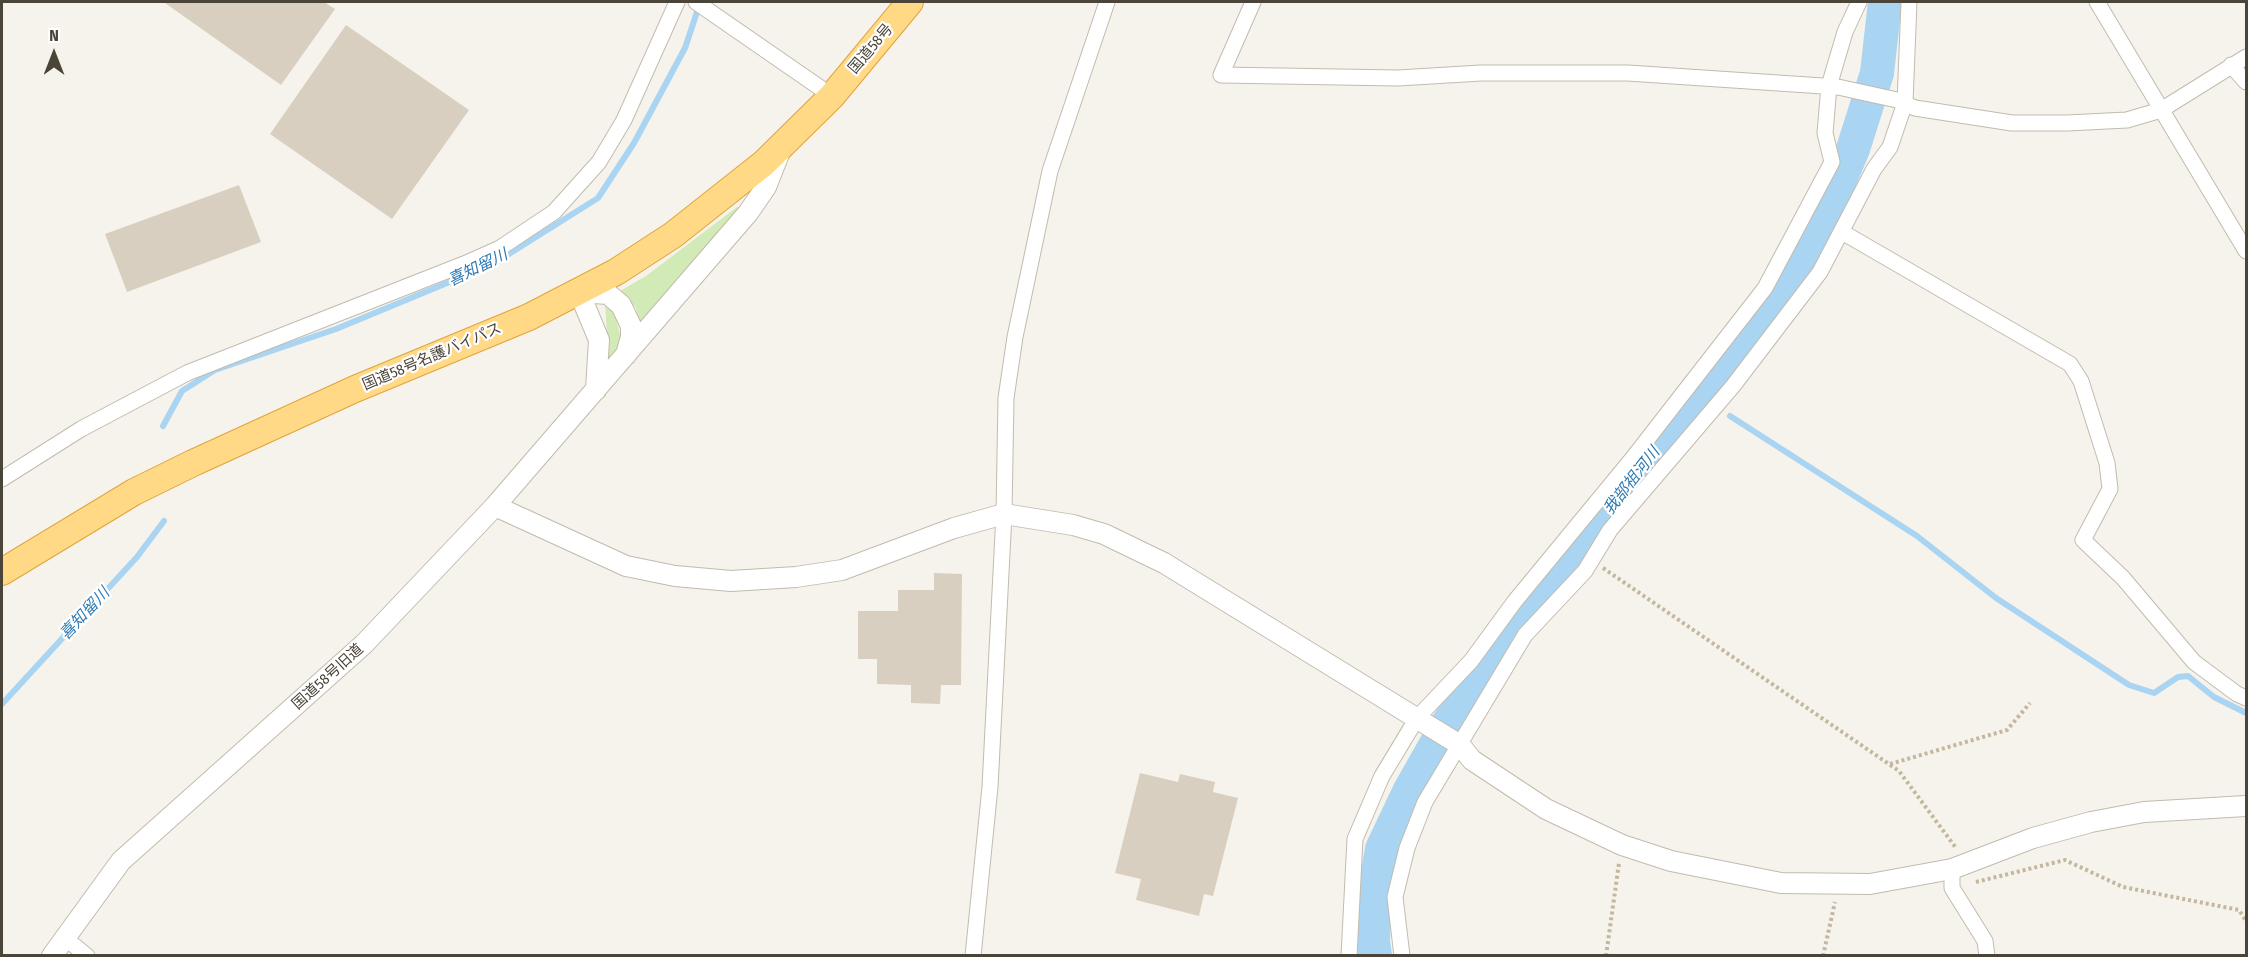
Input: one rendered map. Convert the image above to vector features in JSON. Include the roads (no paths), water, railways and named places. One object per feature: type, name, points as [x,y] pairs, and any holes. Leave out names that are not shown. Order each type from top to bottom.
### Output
[{"type":"highway","name":"国道58号","points":[[832,96],[910,2]]},
{"type":"highway","name":"国道58号名護バイパス","points":[[2,572],[51,539],[134,492],[193,463],[314,407],[529,317],[579,292],[673,235],[726,195],[832,96]]},
{"type":"street","points":[[2,479],[81,429],[187,373],[464,264],[500,248],[554,212],[599,162],[624,120],[677,2]]},
{"type":"street","points":[[696,2],[832,96]]},
{"type":"street","points":[[973,956],[990,787],[1004,514],[1006,398],[1015,337],[1050,171],[1107,2]]},
{"type":"street","points":[[1253,2],[1221,75],[1398,78],[1481,73],[1628,73],[1833,87],[1901,101],[1915,108],[2012,123],[2127,120],[2161,110],[2247,57]]},
{"type":"street","points":[[1350,956],[1355,839],[1382,776],[1515,601],[1632,459],[1765,288],[1832,162],[1825,133],[1845,32],[1859,2]]},
{"type":"street","points":[[1402,956],[1395,897],[1407,848],[1425,802],[1457,744],[1525,635],[1585,571],[1610,530],[1733,386],[1820,272],[1874,169],[1890,147],[1901,101],[1909,2]]},
{"type":"street","points":[[2097,2],[2247,251]]},
{"type":"street","points":[[2231,65],[2247,82]]},
{"type":"street","name":"国道58号旧道","points":[[52,956],[121,861],[364,644],[495,506],[748,213],[766,187],[783,144]]},
{"type":"street","points":[[1842,232],[2070,364],[2081,381],[2107,463],[2110,489],[2083,540],[2122,578],[2194,662],[2237,694],[2247,698]]},
{"type":"street","points":[[596,390],[599,377],[599,340],[579,292],[608,294],[621,305],[631,326],[631,338],[626,356]]},
{"type":"street","points":[[495,506],[626,566],[675,576],[731,581],[796,577],[842,570],[954,528],[1004,514],[1073,525],[1094,531],[1164,563],[1422,721],[1457,744],[1472,760],[1546,809],[1622,845],[1671,861],[1781,883],[1870,884],[1959,866],[2033,838],[2091,822],[2144,812],[2247,807]]},
{"type":"street","points":[[1959,866],[1952,888],[1985,941],[1987,956]]},
{"type":"street","points":[[64,937],[87,956]]},
{"type":"waterway","name":"我部祖河川","points":[[1375,956],[1373,941],[1375,890],[1382,849],[1409,792],[1447,725],[1500,648],[1787,285],[1820,227],[1853,149],[1877,73],[1885,2]]},
{"type":"waterway","name":"喜知留川","points":[[163,426],[182,391],[215,370],[336,329],[493,264],[598,198],[634,143],[685,48],[699,6]]},
{"type":"waterway","points":[[1730,416],[1917,536],[1996,598],[2129,685],[2154,693],[2178,677],[2188,676],[2214,697],[2246,713]]},
{"type":"waterway","name":"喜知留川","points":[[2,704],[137,557],[164,521]]}]
